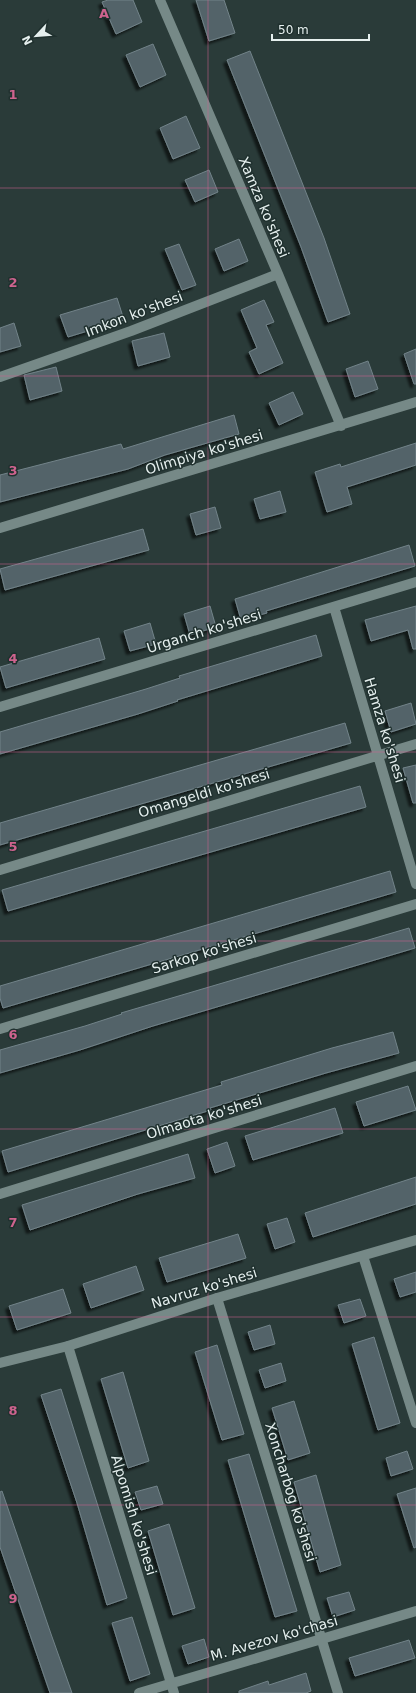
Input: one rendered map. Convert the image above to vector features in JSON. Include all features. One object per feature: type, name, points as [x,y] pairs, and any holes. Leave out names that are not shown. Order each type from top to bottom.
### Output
[{"type":"street","name":"Xamza ko'shesi","points":[[160,0],[278,274],[340,426]]},
{"type":"street","name":"Imkon ko'shesi","points":[[0,377],[132,331],[278,274]]},
{"type":"street","name":"Olimpiya ko'shesi","points":[[0,528],[416,402]]},
{"type":"street","name":"Urganch ko'shesi","points":[[0,707],[416,582]]},
{"type":"street","name":"Hamza ko'shesi","points":[[334,607],[416,884]]},
{"type":"street","name":"Omangeldi ko'shesi","points":[[0,870],[416,744]]},
{"type":"street","name":"Sarkop ko'shesi","points":[[0,1030],[416,904]]},
{"type":"street","name":"Olmaota ko'shesi","points":[[0,1194],[416,1066]]},
{"type":"street","name":"Navruz ko'shesi","points":[[0,1363],[68,1346],[218,1298],[416,1240]]},
{"type":"street","points":[[363,1256],[416,1423]]},
{"type":"street","name":"Xoncharbog ko'shesi","points":[[218,1298],[338,1693]]},
{"type":"street","name":"Alpomish ko'shesi","points":[[68,1346],[174,1693]]},
{"type":"street","name":"M. Avezov ko'chasi","points":[[139,1693],[416,1611]]},
{"type":"building","points":[[108,0],[133,0],[142,22],[116,34],[102,2]]},
{"type":"building","points":[[196,0],[224,0],[235,33],[209,41]]},
{"type":"building","points":[[153,44],[166,75],[140,87],[126,55]]},
{"type":"building","points":[[250,51],[324,238],[350,314],[328,322],[301,247],[227,60]]},
{"type":"building","points":[[186,116],[200,148],[173,159],[160,128]]},
{"type":"building","points":[[209,170],[218,192],[195,202],[185,180]]},
{"type":"building","points":[[239,239],[248,261],[224,271],[215,249]]},
{"type":"building","points":[[179,244],[196,285],[182,290],[165,249]]},
{"type":"building","points":[[117,298],[124,320],[68,337],[60,315]]},
{"type":"building","points":[[264,300],[274,322],[266,325],[283,363],[259,374],[249,352],[257,348],[241,310]]},
{"type":"building","points":[[14,323],[21,346],[0,352],[0,328]]},
{"type":"building","points":[[164,333],[170,357],[138,366],[132,341]]},
{"type":"building","points":[[416,349],[416,384],[414,384],[404,354]]},
{"type":"building","points":[[368,361],[378,389],[355,397],[346,369]]},
{"type":"building","points":[[56,367],[62,391],[30,400],[24,375]]},
{"type":"building","points":[[293,392],[303,414],[279,425],[269,403]]},
{"type":"building","points":[[234,415],[239,434],[165,455],[128,469],[0,502],[0,475],[121,444],[123,449]]},
{"type":"building","points":[[416,443],[416,465],[347,487],[352,504],[327,512],[315,472],[340,464],[341,467]]},
{"type":"building","points":[[280,491],[286,512],[260,519],[254,499]]},
{"type":"building","points":[[215,507],[221,528],[196,535],[190,514]]},
{"type":"building","points":[[143,529],[149,550],[5,590],[0,569]]},
{"type":"building","points":[[409,545],[415,566],[241,620],[235,599]]},
{"type":"building","points":[[210,606],[216,627],[190,635],[184,614]]},
{"type":"building","points":[[416,606],[416,649],[413,649],[408,630],[371,641],[365,620]]},
{"type":"building","points":[[150,623],[156,644],[130,651],[124,631]]},
{"type":"building","points":[[316,635],[322,656],[177,700],[178,701],[138,714],[0,754],[0,732],[146,689],[180,678],[179,676]]},
{"type":"building","points":[[99,638],[105,659],[6,688],[0,667]]},
{"type":"building","points":[[411,703],[416,724],[391,732],[385,711]]},
{"type":"building","points":[[345,723],[351,743],[0,845],[0,823]]},
{"type":"building","points":[[416,765],[416,803],[413,803],[403,768]]},
{"type":"building","points":[[360,786],[366,807],[8,911],[2,890]]},
{"type":"building","points":[[390,871],[396,892],[3,1008],[0,998],[0,986]]},
{"type":"building","points":[[409,928],[415,948],[0,1073],[0,1050],[85,1026],[122,1014],[121,1013]]},
{"type":"building","points":[[393,1032],[399,1053],[210,1108],[211,1110],[8,1172],[2,1151],[222,1085],[221,1082],[332,1048]]},
{"type":"building","points":[[408,1086],[416,1110],[364,1126],[356,1102]]},
{"type":"building","points":[[335,1108],[343,1133],[253,1160],[245,1136]]},
{"type":"building","points":[[227,1142],[235,1166],[215,1173],[207,1149]]},
{"type":"building","points":[[188,1154],[195,1178],[138,1194],[30,1230],[22,1205]]},
{"type":"building","points":[[416,1177],[416,1204],[313,1237],[305,1213]]},
{"type":"building","points":[[287,1218],[295,1242],[275,1249],[267,1224]]},
{"type":"building","points":[[238,1234],[246,1258],[167,1282],[159,1258]]},
{"type":"building","points":[[136,1266],[144,1290],[91,1308],[83,1284]]},
{"type":"building","points":[[416,1272],[416,1292],[400,1297],[394,1279]]},
{"type":"building","points":[[63,1289],[71,1313],[17,1330],[9,1306]]},
{"type":"building","points":[[360,1299],[366,1316],[344,1323],[338,1305]]},
{"type":"building","points":[[270,1325],[275,1344],[254,1350],[248,1332]]},
{"type":"building","points":[[374,1337],[400,1423],[378,1430],[352,1344]]},
{"type":"building","points":[[217,1345],[244,1434],[222,1440],[195,1352]]},
{"type":"building","points":[[281,1363],[286,1381],[265,1388],[259,1370]]},
{"type":"building","points":[[123,1372],[149,1461],[128,1468],[101,1379]]},
{"type":"building","points":[[61,1389],[127,1598],[107,1605],[77,1503],[41,1395]]},
{"type":"building","points":[[294,1401],[310,1453],[288,1460],[272,1408]]},
{"type":"building","points":[[407,1451],[413,1469],[391,1476],[386,1458]]},
{"type":"building","points":[[249,1454],[297,1611],[275,1617],[228,1460]]},
{"type":"building","points":[[316,1475],[341,1565],[320,1572],[294,1482]]},
{"type":"building","points":[[157,1486],[163,1504],[141,1510],[135,1492]]},
{"type":"building","points":[[416,1488],[416,1547],[414,1548],[397,1494]]},
{"type":"building","points":[[2,1491],[72,1693],[50,1693],[0,1547],[0,1492]]},
{"type":"building","points":[[169,1524],[195,1608],[173,1615],[148,1531]]},
{"type":"building","points":[[349,1592],[355,1610],[333,1617],[327,1598]]},
{"type":"building","points":[[132,1617],[150,1674],[130,1681],[112,1623]]},
{"type":"building","points":[[204,1639],[209,1657],[188,1664],[182,1646]]},
{"type":"building","points":[[409,1640],[415,1658],[355,1676],[349,1658]]},
{"type":"building","points":[[306,1673],[311,1691],[306,1693],[239,1693],[239,1691],[268,1681],[269,1685]]}]
